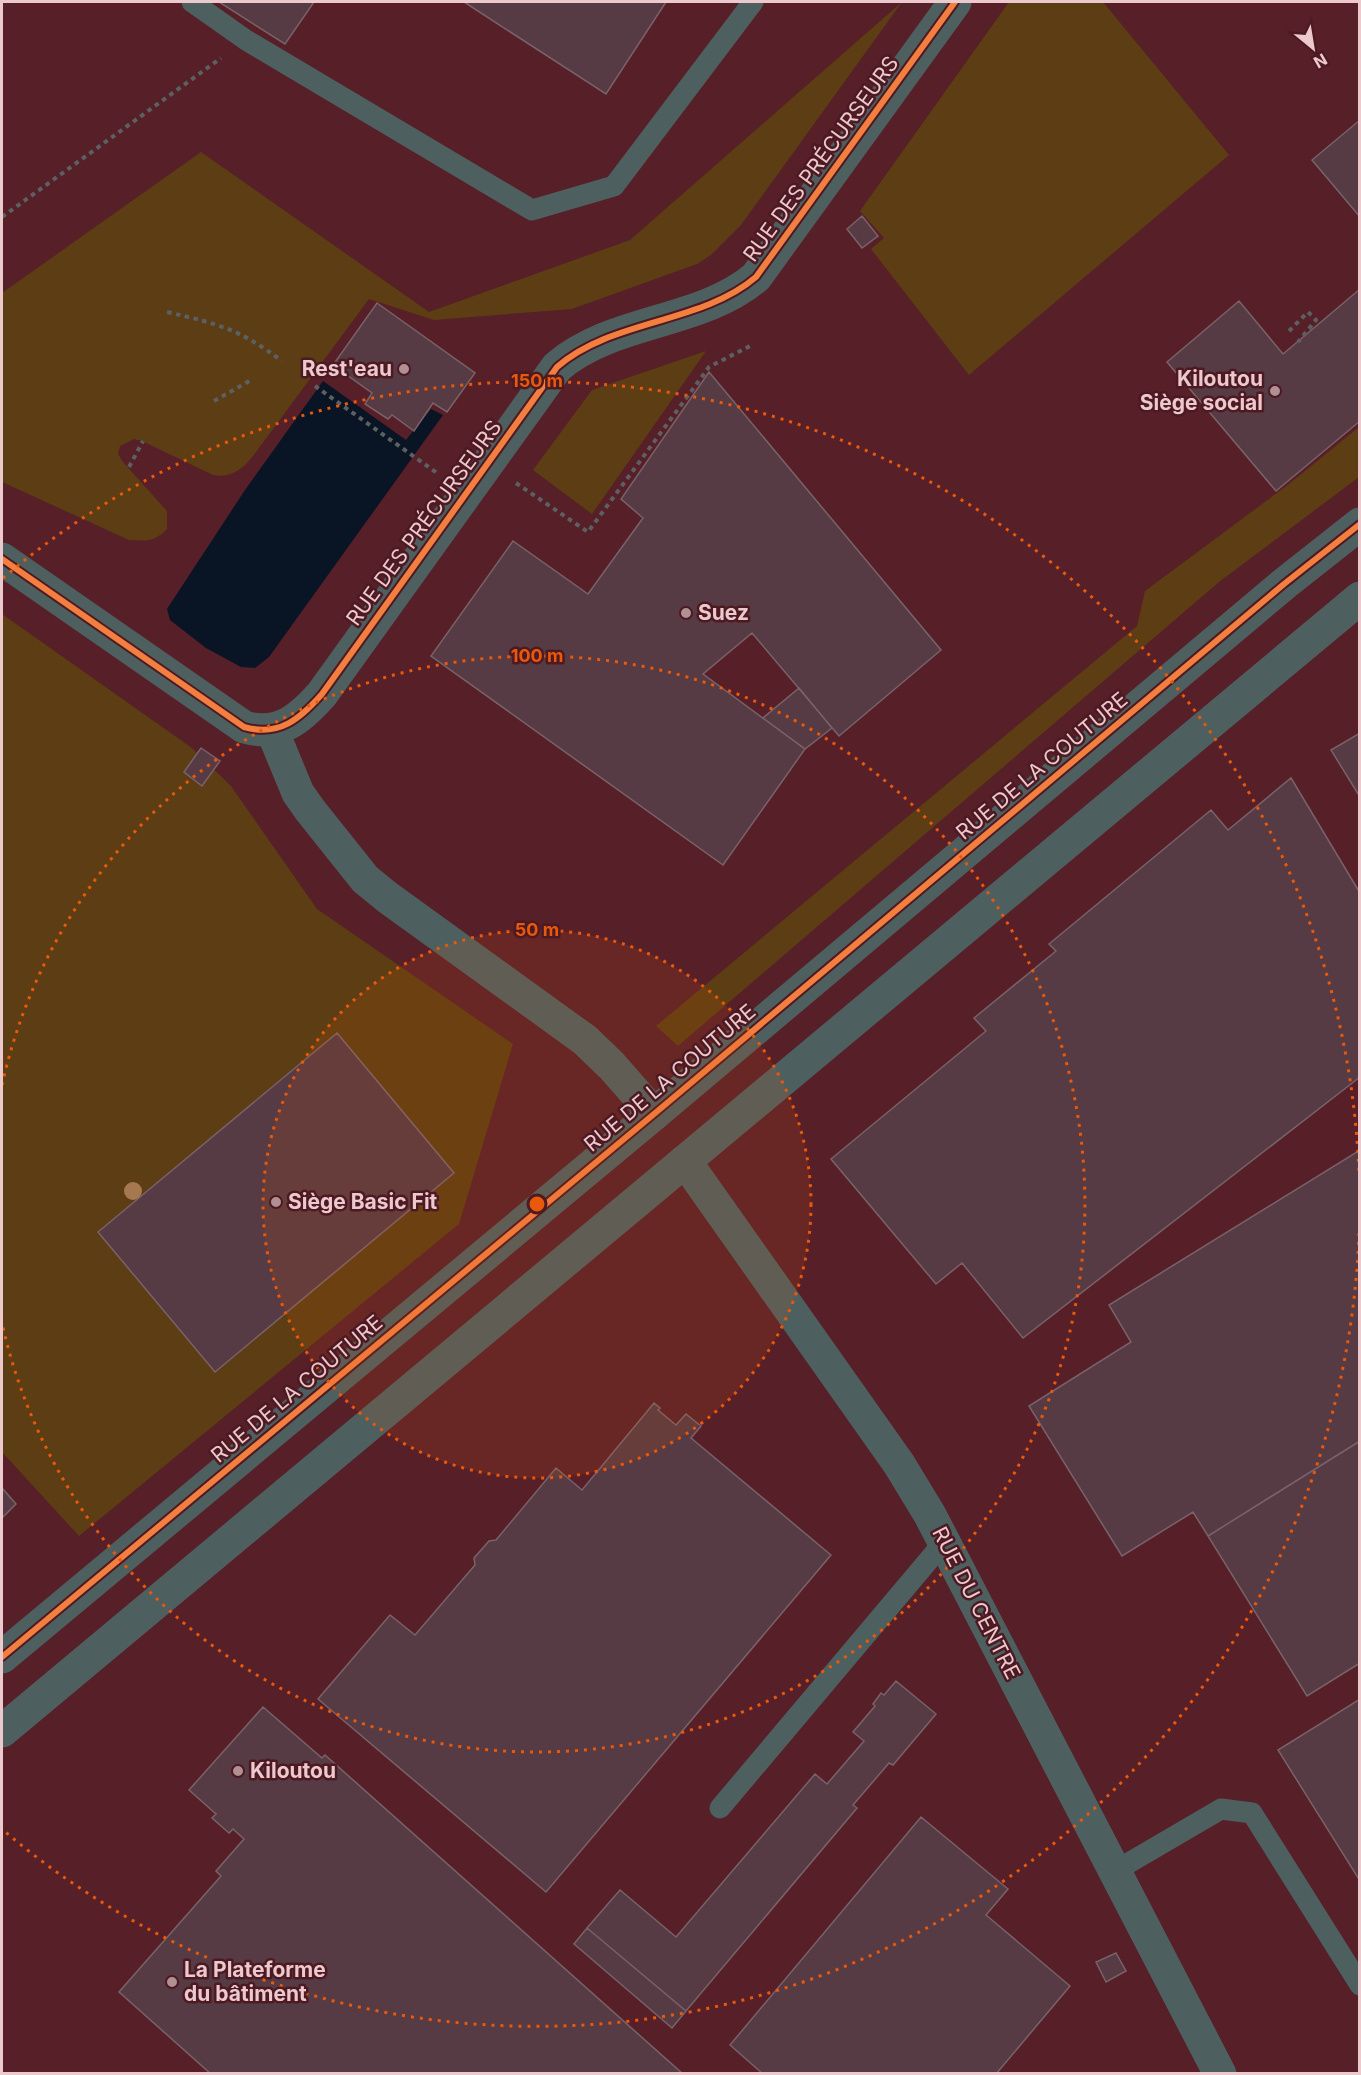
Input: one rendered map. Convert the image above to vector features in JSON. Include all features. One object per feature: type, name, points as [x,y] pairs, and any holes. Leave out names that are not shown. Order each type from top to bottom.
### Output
[{"type":"street","name":"RUE DES PRÉCURSEURS","points":[[272,730],[297,719],[322,694],[557,367],[588,346],[734,293],[762,270],[955,2]]},
{"type":"street","name":"RUE DE LA COUTURE","points":[[2,1657],[654,1114],[1284,584],[1359,524]]},
{"type":"street","points":[[2,559],[236,722],[253,729],[272,730],[298,793],[365,879],[585,1040],[612,1066],[654,1114]]},
{"type":"street","points":[[2,1731],[1359,598]]},
{"type":"street","name":"RUE DU CENTRE","points":[[685,1161],[898,1464],[944,1542],[1220,2073]]},
{"type":"lane","points":[[192,2],[246,40],[532,210],[614,186],[753,2]]},
{"type":"lane","points":[[720,1808],[944,1542]]},
{"type":"lane","points":[[1115,1871],[1221,1809],[1252,1813],[1359,1985]]},
{"type":"path","points":[[2,217],[246,40]]},
{"type":"path","points":[[167,312],[224,325],[252,338],[282,361]]},
{"type":"path","points":[[1289,331],[1308,312],[1316,321],[1298,342]]},
{"type":"path","points":[[513,481],[588,532],[709,367],[752,345]]},
{"type":"path","points":[[214,401],[251,380]]},
{"type":"path","points":[[315,387],[428,466]]},
{"type":"path","points":[[129,466],[142,441]]},
{"type":"shaded area","points":[[2,2],[1359,2],[1359,2073],[2,2073]]},
{"type":"shaded area","points":[[902,2],[741,225],[711,255],[697,264],[572,309],[434,320],[369,299],[253,456],[236,472],[213,475],[134,439],[120,446],[118,454],[123,462],[167,511],[167,529],[154,538],[129,540],[2,482],[2,293],[201,152],[429,312],[630,240]]},
{"type":"shaded area","points":[[1009,2],[1103,2],[1229,155],[969,375],[871,249],[884,238],[860,211]]},
{"type":"shaded area","points":[[706,351],[592,514],[533,470],[592,390]]},
{"type":"shaded area","points":[[1359,427],[1359,477],[1219,582],[678,1046],[656,1026],[1137,626],[1145,591],[1289,484]]},
{"type":"shaded area","points":[[2,614],[192,748],[231,786],[317,909],[513,1044],[459,1224],[79,1536],[2,1452]]},
{"type":"water","points":[[323,381],[406,440],[431,409],[443,415],[269,657],[255,668],[241,667],[206,648],[170,620],[167,609],[245,490]]},
{"type":"building","points":[[219,2],[314,2],[285,44]]},
{"type":"building","points":[[464,2],[666,2],[606,94]]},
{"type":"building","points":[[1360,120],[1360,217],[1312,160]]},
{"type":"building","points":[[862,216],[878,236],[862,248],[847,229]]},
{"type":"building","name":"Kiloutou Siège social","points":[[1360,289],[1360,421],[1276,491],[1167,362],[1239,301],[1283,354]]},
{"type":"building","name":"Rest'eau","points":[[377,303],[475,373],[447,412],[433,403],[414,431],[392,415],[388,419],[365,404],[372,393],[333,365]]},
{"type":"building","name":"Suez","points":[[709,372],[941,650],[839,736],[752,633],[703,674],[805,749],[723,865],[431,656],[513,541],[588,594],[643,518],[621,499]]},
{"type":"building","points":[[799,688],[832,728],[805,749],[763,718]]},
{"type":"building","points":[[1360,733],[1360,797],[1331,750]]},
{"type":"building","points":[[201,748],[220,761],[202,786],[184,772]]},
{"type":"building","points":[[1291,778],[1360,893],[1360,1077],[1023,1338],[962,1263],[936,1284],[831,1159],[986,1031],[974,1018],[1056,951],[1049,944],[1211,810],[1228,830]]},
{"type":"building","name":"Siège Basic Fit","points":[[337,1033],[454,1173],[215,1372],[98,1232]]},
{"type":"building","points":[[1360,1150],[1360,1441],[1208,1536],[1193,1512],[1122,1556],[1029,1406],[1131,1342],[1109,1305]]},
{"type":"building","points":[[654,1403],[660,1408],[658,1410],[676,1425],[686,1414],[701,1426],[691,1438],[831,1555],[546,1892],[318,1699],[390,1615],[415,1635],[475,1565],[474,1558],[489,1541],[496,1540],[556,1468],[582,1490]]},
{"type":"building","points":[[1360,1441],[1360,1663],[1307,1696],[1208,1536]]},
{"type":"building","points":[[2,1488],[16,1504],[2,1518]]},
{"type":"building","points":[[896,1681],[936,1714],[893,1765],[889,1763],[853,1805],[857,1808],[686,2011],[587,1928],[620,1890],[676,1937],[815,1774],[827,1784],[864,1741],[853,1732],[875,1706],[873,1704],[881,1693],[884,1695]]},
{"type":"building","points":[[1360,1699],[1360,1881],[1278,1750]]},
{"type":"building","points":[[263,1707],[322,1758],[325,1755],[683,2074],[211,2074],[119,1992],[221,1876],[216,1871],[244,1839],[233,1829],[229,1833],[212,1818],[216,1814],[189,1790]]},
{"type":"building","points":[[921,1817],[1008,1889],[986,1915],[1070,1986],[996,2074],[763,2074],[730,2045]]},
{"type":"building","points":[[587,1928],[686,2011],[672,2028],[574,1944]]},
{"type":"building","points":[[1116,1953],[1126,1971],[1106,1982],[1096,1962]]},
{"type":"cycle path","points":[[2,559],[244,727],[268,730],[288,724],[322,694],[557,367],[579,351],[604,339],[709,304],[734,292],[756,277],[955,2]]},
{"type":"cycle path","points":[[2,1657],[654,1114],[1284,584],[1360,524]]},
{"type":"place","name":"Rest'eau","points":[[404,369]]},
{"type":"place","name":"Kiloutou Siège social","points":[[1275,391]]},
{"type":"place","name":"Suez","points":[[686,613]]},
{"type":"place","name":"Siège Basic Fit","points":[[276,1202]]},
{"type":"place","name":"Kiloutou","points":[[238,1771]]},
{"type":"place","name":"La Plateforme du bâtiment","points":[[172,1982]]}]
